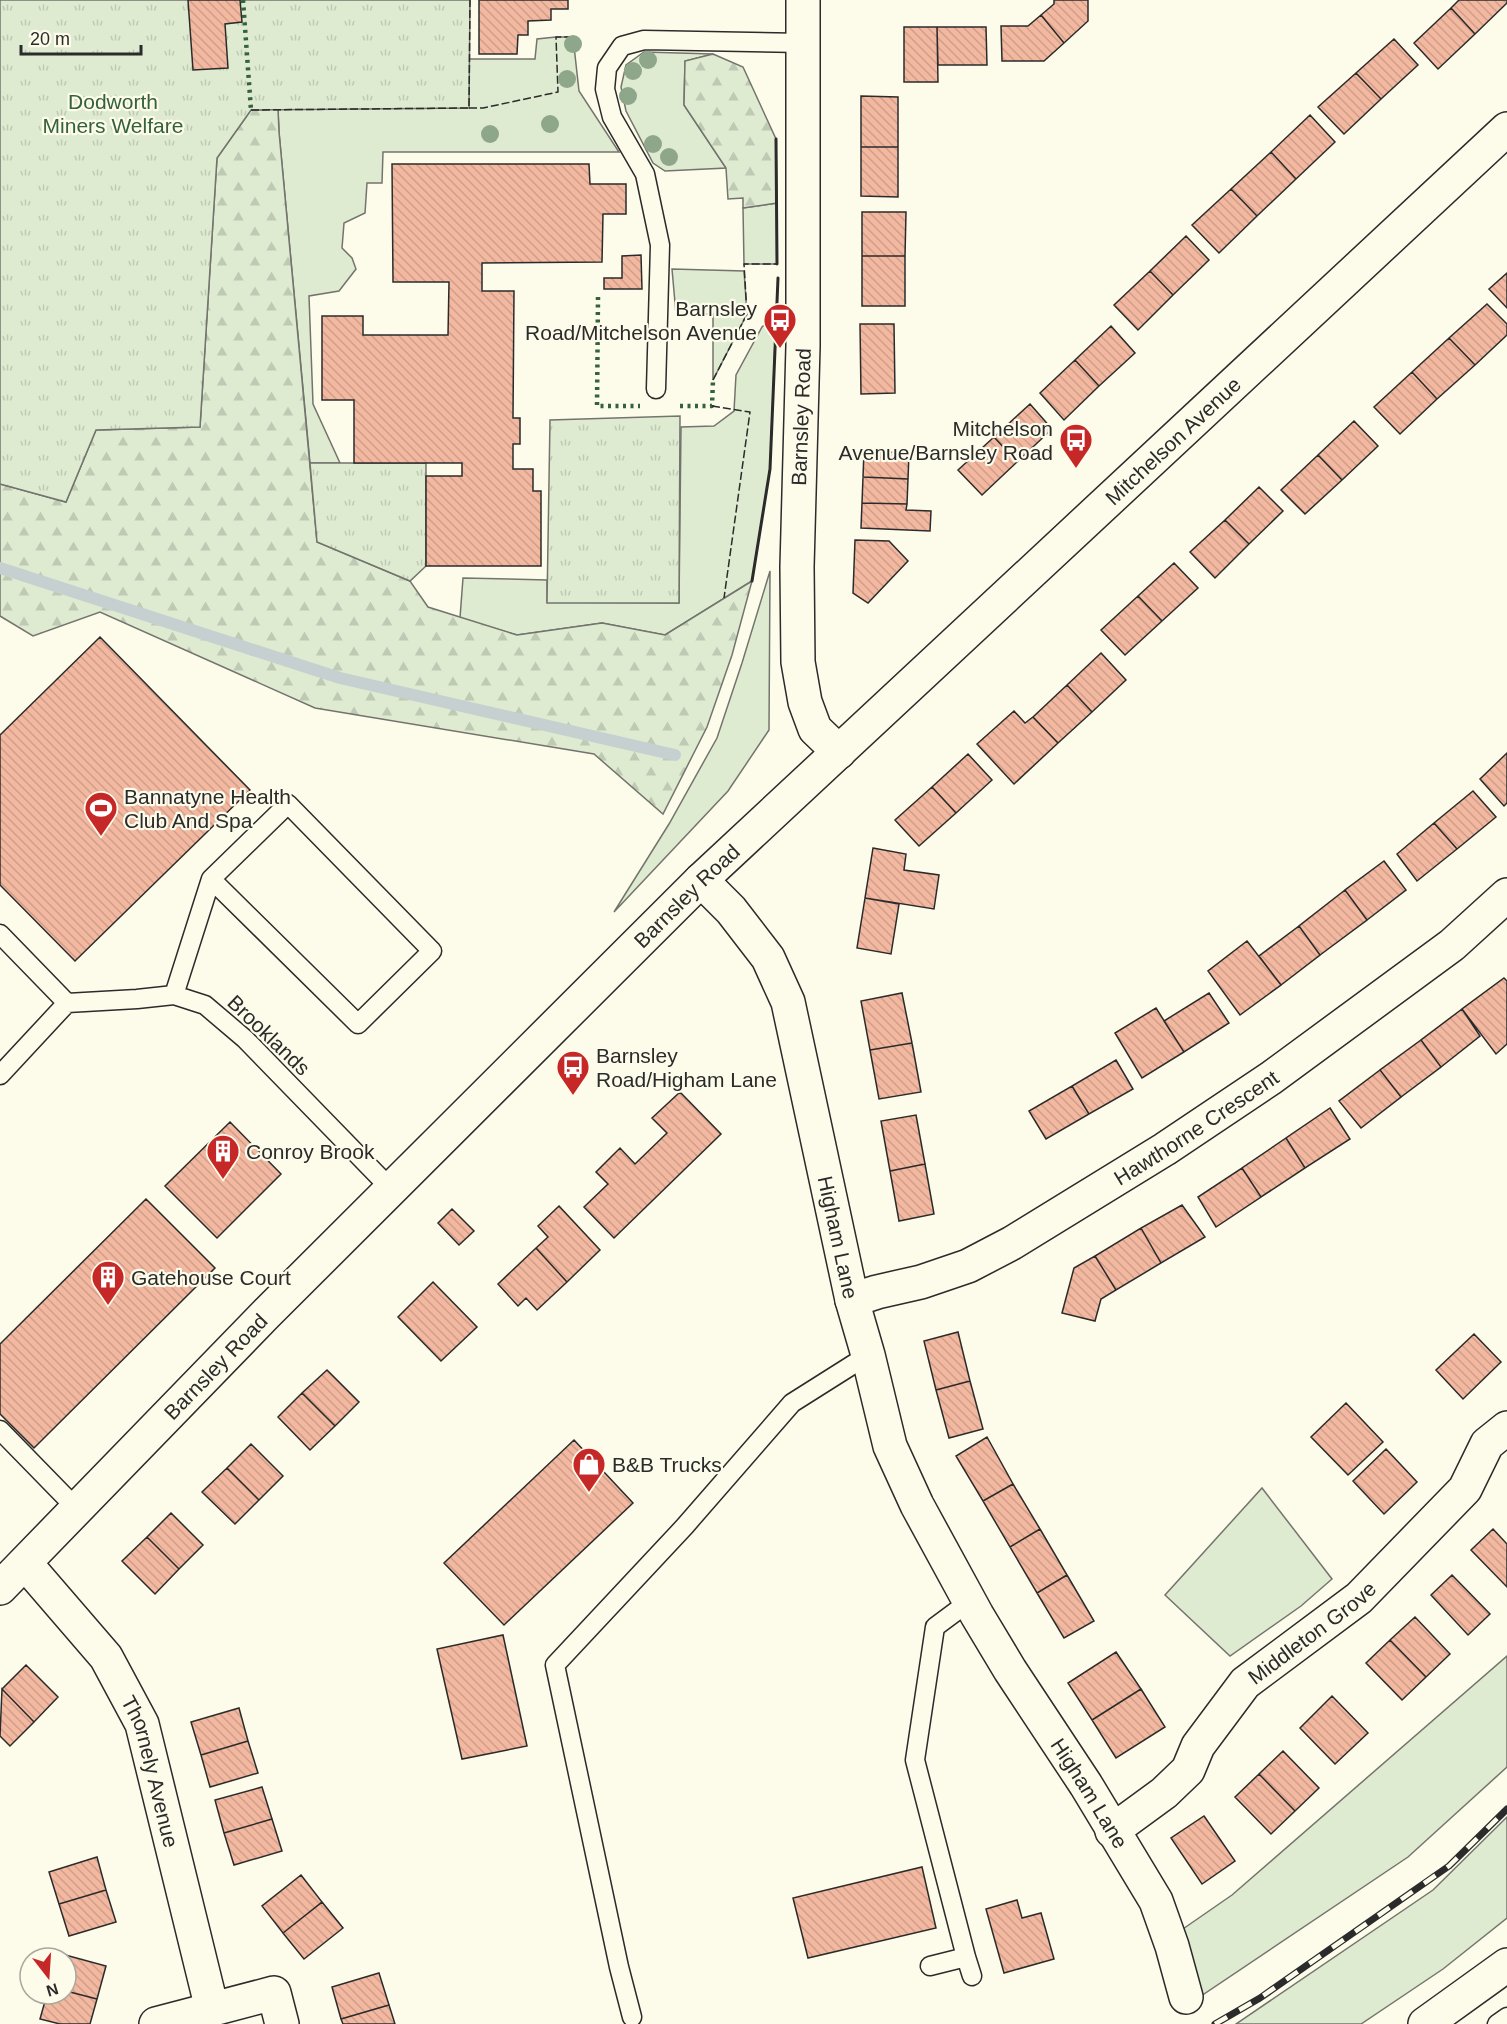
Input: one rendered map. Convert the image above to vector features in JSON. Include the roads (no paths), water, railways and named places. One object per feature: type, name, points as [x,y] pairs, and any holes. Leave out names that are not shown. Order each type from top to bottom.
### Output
[{"type":"main road","name":"Barnsley Road","points":[[0,1588],[257,1322],[701,880],[839,752],[815,729],[805,702],[798,662],[797,567],[803,346],[803,0]]},
{"type":"main road","name":"Mitchelson Avenue","points":[[839,752],[1507,129]]},
{"type":"main road","name":"Higham Lane","points":[[701,880],[731,910],[768,958],[788,1002],[852,1300],[890,1446],[917,1505],[1010,1670],[1086,1785],[1156,1901],[1172,1946],[1186,1997]]},
{"type":"main road","name":"Hawthorne Crescent","points":[[852,1300],[921,1282],[968,1266],[1012,1243],[1165,1149],[1271,1078],[1452,945],[1507,895]]},
{"type":"main road","name":"Middleton Grove","points":[[1112,1831],[1164,1793],[1188,1770],[1198,1746],[1245,1683],[1359,1598],[1465,1489],[1487,1444],[1507,1428]]},
{"type":"main road","name":"Thornely Avenue","points":[[25,1563],[106,1657],[142,1724],[212,2009]]},
{"type":"main road","points":[[1425,2024],[1507,1965]]},
{"type":"main road","points":[[156,2024],[274,1994],[282,2024]]},
{"type":"lane","points":[[656,389],[660,245],[645,174],[612,117],[604,89],[607,68],[622,46],[645,40],[803,43]]},
{"type":"lane","points":[[174,995],[211,879],[288,804],[432,951],[358,1024],[211,879]]},
{"type":"lane","points":[[0,1075],[67,1003],[1,938]]},
{"type":"lane","name":"Brooklands","points":[[67,1003],[174,995],[205,1005],[245,1039],[391,1189]]},
{"type":"lane","points":[[632,2017],[619,1966],[555,1665],[686,1526],[792,1403],[868,1355]]},
{"type":"lane","points":[[0,1430],[77,1509]]},
{"type":"lane","points":[[970,1601],[935,1627],[915,1760],[972,1976]]},
{"type":"lane","points":[[930,1966],[966,1957]]},
{"type":"lane","points":[[1497,2024],[1507,2017]]},
{"type":"waterway","points":[[0,568],[340,678],[675,755]]},
{"type":"railway","points":[[1215,2024],[1260,1998],[1449,1866],[1507,1809]]},
{"type":"place","name":"Barnsley Road/Mitchelson Avenue","points":[[780,349]]},
{"type":"place","name":"Mitchelson Avenue/Barnsley Road","points":[[1076,469]]},
{"type":"place","name":"Bannatyne Health Club And Spa","points":[[101,837]]},
{"type":"place","name":"Barnsley Road/Higham Lane","points":[[573,1096]]},
{"type":"place","name":"Conroy Brook","points":[[223,1180]]},
{"type":"place","name":"Gatehouse Court","points":[[108,1306]]},
{"type":"place","name":"B&B Trucks","points":[[589,1493]]},
{"type":"park label","name":"Dodworth Miners Welfare","points":[[113,113]]}]
